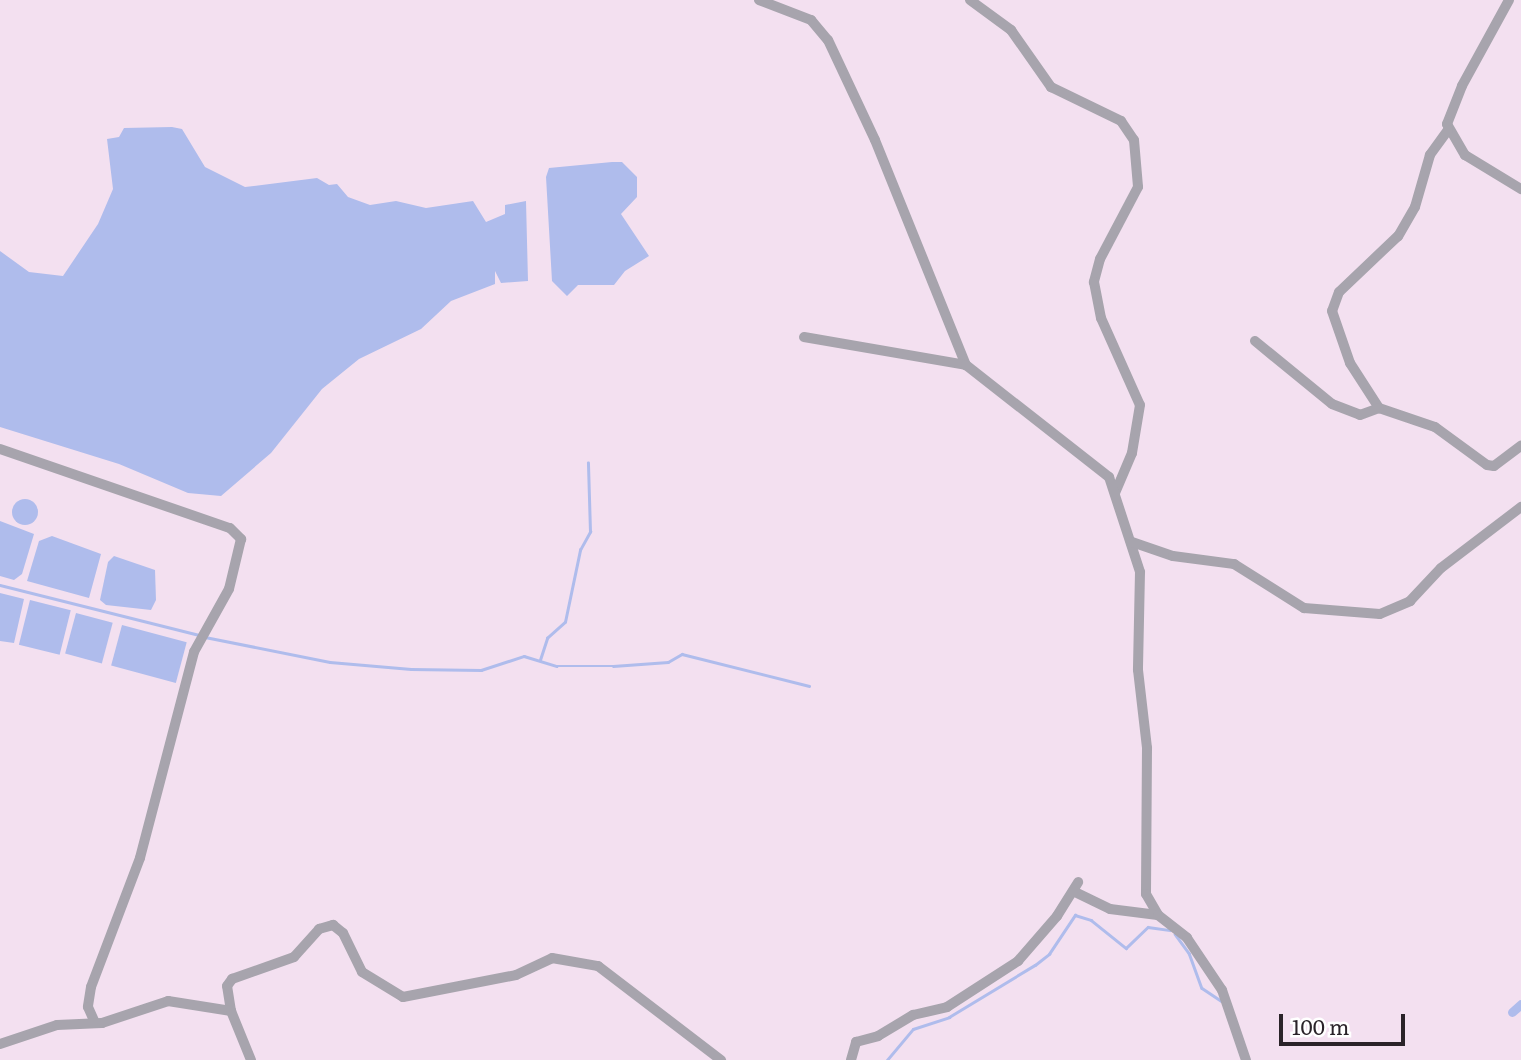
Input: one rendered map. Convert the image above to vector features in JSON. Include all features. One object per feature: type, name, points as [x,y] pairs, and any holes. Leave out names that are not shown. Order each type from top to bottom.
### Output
[{"type":"street","points":[[759,0],[811,20],[828,40],[875,140],[966,365]]},
{"type":"street","points":[[970,0],[1011,30],[1051,87],[1121,121],[1134,140],[1138,187],[1100,259],[1094,282],[1101,318],[1140,405],[1132,453],[1115,493]]},
{"type":"street","points":[[1509,0],[1447,119],[1448,130],[1465,155],[1521,189]]},
{"type":"street","points":[[1448,130],[1430,155],[1415,207],[1398,236],[1339,292],[1333,305],[1350,363],[1379,408],[1435,427],[1487,465],[1494,466],[1521,446]]},
{"type":"street","points":[[804,337],[966,365],[1105,473],[1115,493],[1140,572],[1138,670],[1147,748],[1146,894],[1158,915],[1187,938],[1222,990],[1246,1060]]},
{"type":"street","points":[[1255,341],[1332,404],[1360,415],[1379,408]]},
{"type":"street","points":[[0,449],[230,528],[242,539],[229,589],[194,652],[140,858],[91,987],[88,1007],[95,1023]]},
{"type":"street","points":[[1132,542],[1173,556],[1234,564],[1304,608],[1380,614],[1410,601],[1441,568],[1521,507]]},
{"type":"street","points":[[851,1060],[856,1042],[878,1036],[913,1015],[947,1007],[1006,971],[1030,950],[1077,887],[1110,909],[1158,915]]},
{"type":"street","points":[[251,1060],[231,1012],[227,986],[232,979],[294,957],[319,929],[333,925],[343,933],[362,972],[403,997],[516,975],[552,958],[598,966],[721,1060]]},
{"type":"street","points":[[0,1044],[57,1025],[95,1023],[157,1002],[231,1012]]},
{"type":"water","points":[[124,128],[182,129],[205,167],[245,187],[317,178],[329,185],[337,184],[348,197],[370,205],[396,201],[426,208],[473,201],[486,222],[505,214],[505,205],[526,201],[528,281],[501,283],[495,271],[495,284],[451,301],[421,329],[359,359],[322,389],[271,453],[221,496],[188,493],[119,464],[0,427],[0,251],[29,272],[63,276],[98,224],[113,189],[107,139],[119,137]]},
{"type":"water","points":[[622,162],[637,177],[637,197],[621,214],[649,256],[625,271],[614,285],[578,285],[567,296],[552,281],[546,177],[549,168]]},
{"type":"water","points":[[25,499],[34,503],[38,512],[34,521],[25,525],[16,521],[12,512],[16,503]]},
{"type":"water","points":[[0,521],[34,534],[22,574],[14,580],[0,576]]},
{"type":"water","points":[[52,536],[101,554],[89,598],[27,581],[39,541]]},
{"type":"water","points":[[114,556],[155,570],[156,600],[151,610],[106,605],[100,600],[108,562]]},
{"type":"water","points":[[0,593],[24,599],[14,643],[0,641]]},
{"type":"water","points":[[30,600],[71,610],[60,655],[19,645]]},
{"type":"water","points":[[76,613],[113,623],[102,663],[65,654]]},
{"type":"water","points":[[122,625],[187,642],[176,683],[111,666]]},
{"type":"waterway","points":[[540,660],[547,638],[565,622],[580,550],[590,532],[588,463]]},
{"type":"waterway","points":[[0,585],[199,635]]},
{"type":"waterway","points":[[205,637],[330,662],[411,669],[481,670],[524,656],[556,666],[613,666],[668,662],[682,654],[809,686]]},
{"type":"waterway","points":[[887,1060],[913,1029],[949,1017],[1035,965],[1049,954],[1075,915],[1091,920],[1126,948],[1148,927],[1170,930]]},
{"type":"waterway","points":[[1175,934],[1189,953],[1202,988],[1221,1001]]},
{"type":"waterway","points":[[1512,1012],[1521,1004]]}]
